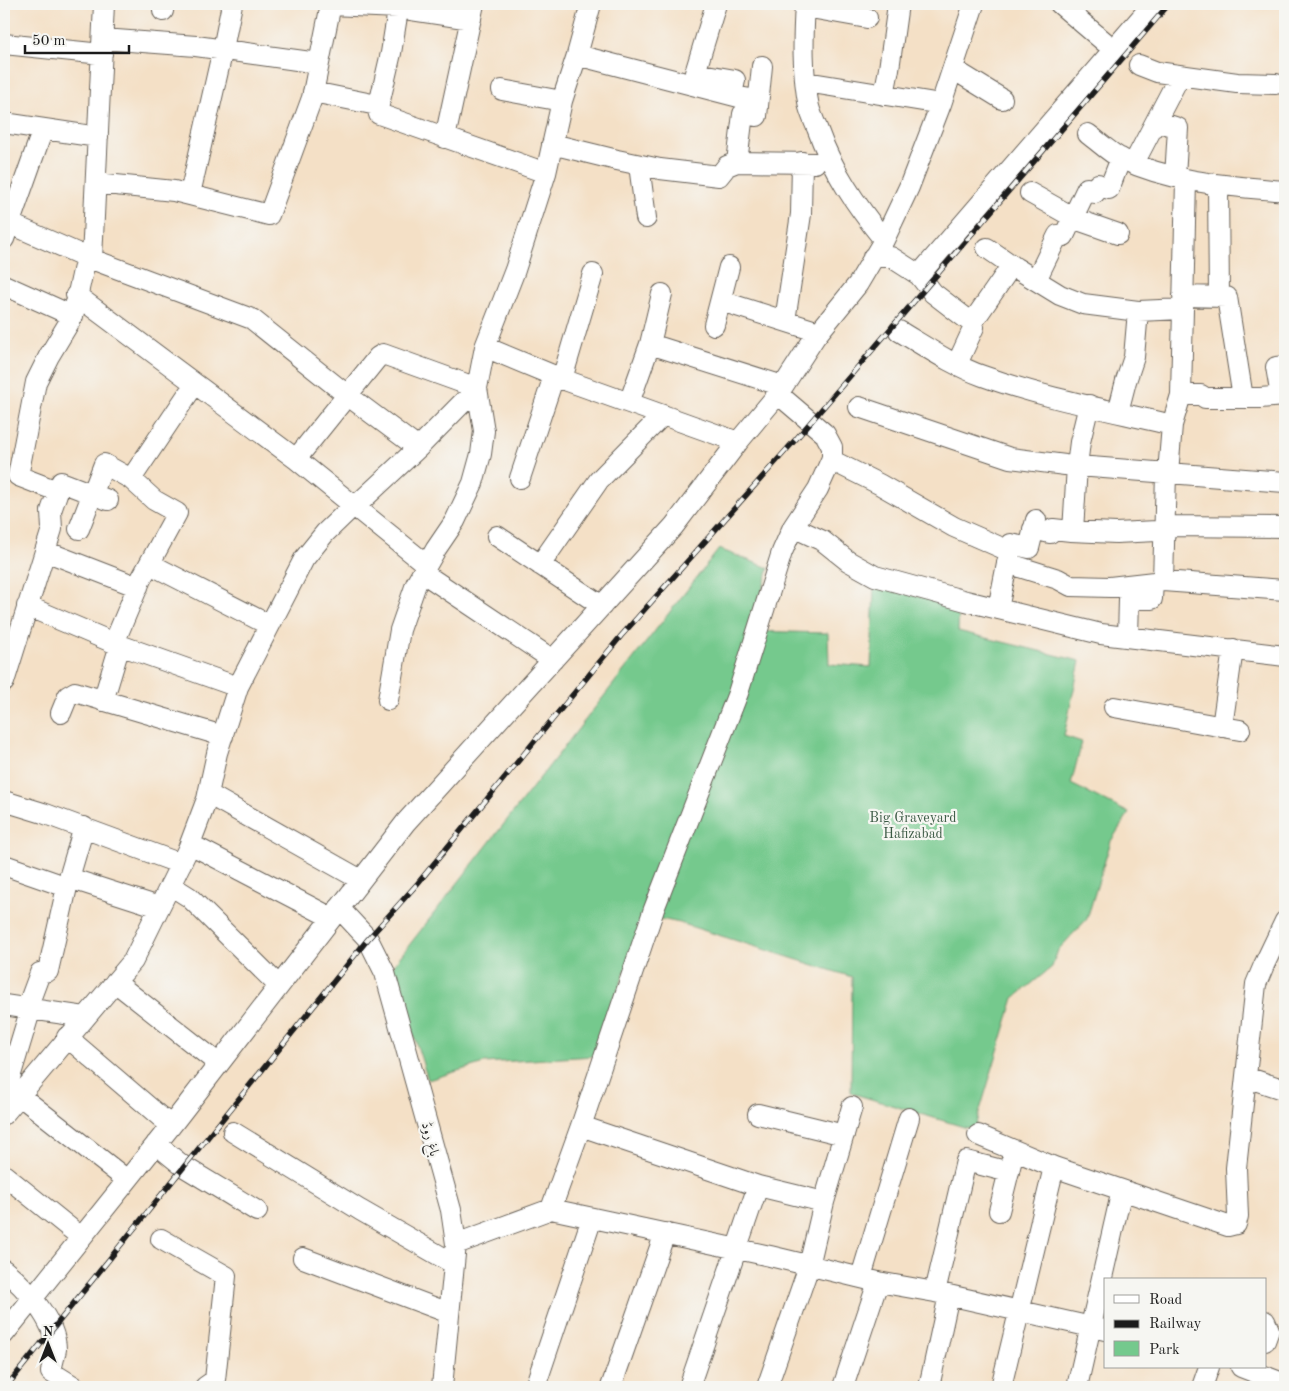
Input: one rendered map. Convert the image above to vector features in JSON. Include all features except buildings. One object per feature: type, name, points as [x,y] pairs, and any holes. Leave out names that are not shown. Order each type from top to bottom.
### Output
[{"type":"street","points":[[58,492],[18,476],[36,382],[73,316],[76,295],[89,258],[96,183],[104,4]]},
{"type":"street","points":[[190,194],[232,4]]},
{"type":"street","points":[[96,183],[174,190],[269,215],[313,92],[331,4],[398,6],[472,12],[445,138]]},
{"type":"street","points":[[388,700],[400,630],[416,584],[454,520],[473,483],[481,454],[484,431],[477,388],[485,347],[515,270],[546,173],[562,100],[591,4]]},
{"type":"street","points":[[716,4],[695,73],[734,80],[732,95]]},
{"type":"street","points":[[884,95],[898,4]]},
{"type":"street","points":[[4,1334],[171,1126],[406,822],[674,526],[780,390],[819,332],[858,284],[884,240],[908,187],[942,104],[974,4]]},
{"type":"street","points":[[1060,4],[1113,49]]},
{"type":"street","points":[[919,275],[1153,4]]},
{"type":"street","points":[[867,18],[805,5],[803,31],[806,82],[810,108],[823,146],[859,209],[884,240]]},
{"type":"street","points":[[378,109],[398,6]]},
{"type":"street","points":[[4,44],[223,49],[318,63]]},
{"type":"street","points":[[577,55],[757,100]]},
{"type":"street","points":[[1139,65],[1157,72],[1236,83],[1276,84]]},
{"type":"street","points":[[737,162],[743,114],[757,116],[757,100],[762,66]]},
{"type":"street","points":[[953,69],[1002,99]]},
{"type":"street","points":[[1036,280],[1058,234],[1064,236],[1087,188],[1095,193],[1098,184],[1109,189],[1156,121],[1180,75]]},
{"type":"street","points":[[806,82],[942,104]]},
{"type":"street","points":[[502,90],[562,100]]},
{"type":"street","points":[[313,92],[376,105],[380,114],[546,173]]},
{"type":"street","points":[[1128,637],[1129,599],[1152,599],[1158,582],[1165,527],[1167,473],[1172,425],[1181,395],[1183,302],[1178,128],[1156,121]]},
{"type":"street","points":[[4,123],[98,137]]},
{"type":"street","points":[[43,129],[6,228],[252,319],[347,395],[418,448]]},
{"type":"street","points":[[1088,134],[1127,161],[1180,178],[1218,185],[1285,191]]},
{"type":"street","points":[[552,144],[639,165],[719,176],[727,166],[737,162],[832,164]]},
{"type":"street","points":[[785,321],[801,214],[802,162]]},
{"type":"street","points":[[639,165],[646,218]]},
{"type":"street","points":[[1218,185],[1219,297]]},
{"type":"street","points":[[1030,193],[1073,217],[1118,234]]},
{"type":"street","points":[[987,248],[1060,295],[1083,304],[1138,311],[1183,302],[1227,297],[1243,398]]},
{"type":"street","points":[[873,257],[891,257],[919,275],[933,293],[972,323],[974,328],[958,364]]},
{"type":"street","points":[[972,323],[1012,265]]},
{"type":"street","points":[[714,325],[729,267]]},
{"type":"street","points":[[520,478],[558,377],[593,274]]},
{"type":"street","points":[[4,285],[73,316]]},
{"type":"street","points":[[630,403],[650,344],[662,294]]},
{"type":"street","points":[[76,295],[296,459],[354,505],[425,568],[553,660]]},
{"type":"street","points":[[721,301],[819,332]]},
{"type":"street","points":[[1118,412],[1134,358],[1138,311]]},
{"type":"street","points":[[899,331],[982,376],[1056,398],[1172,425]]},
{"type":"street","points":[[551,1209],[581,1126],[654,908],[738,692],[782,552],[794,527],[818,489],[831,460],[832,448],[825,434],[780,390],[650,344]]},
{"type":"street","points":[[485,347],[558,377],[738,442]]},
{"type":"street","points":[[296,459],[382,354],[477,388]]},
{"type":"street","points":[[1181,395],[1201,395],[1205,398],[1283,396],[1276,367],[1285,366]]},
{"type":"street","points":[[131,479],[194,384]]},
{"type":"street","points":[[11,1096],[67,1037],[133,961],[190,844],[208,794],[238,687],[304,559],[325,533],[418,448],[477,388]]},
{"type":"street","points":[[1073,531],[1080,442],[1089,405]]},
{"type":"street","points":[[859,406],[1010,458],[1077,466],[1285,482]]},
{"type":"street","points":[[540,564],[599,480],[663,415]]},
{"type":"street","points":[[831,460],[880,484],[1008,557],[1071,586],[1110,587],[1158,582],[1285,590]]},
{"type":"street","points":[[52,522],[85,531],[100,497],[104,464],[131,479],[154,500],[177,513],[138,586],[117,644],[103,701]]},
{"type":"street","points":[[4,682],[52,529],[51,511],[61,482],[100,497]]},
{"type":"street","points":[[998,609],[1010,544],[1029,548],[1034,525],[1050,533],[1053,529],[1116,533],[1157,531],[1168,526],[1285,527]]},
{"type":"street","points":[[794,527],[823,541],[848,561],[875,576],[998,609],[1101,634],[1285,656]]},
{"type":"street","points":[[497,536],[602,606]]},
{"type":"street","points":[[45,551],[138,586]]},
{"type":"street","points":[[150,564],[269,625]]},
{"type":"street","points":[[27,606],[117,644],[238,687]]},
{"type":"street","points":[[1114,707],[1231,728],[1233,650]]},
{"type":"street","points":[[61,713],[68,696],[75,692],[223,736]]},
{"type":"street","points":[[208,794],[361,880]]},
{"type":"street","points":[[4,801],[43,812],[181,864]]},
{"type":"street","points":[[4,1114],[11,1096],[29,1008],[40,973],[48,971],[68,883],[84,827]]},
{"type":"street","name":"باغ روڈ","points":[[190,844],[336,913],[368,938],[386,973],[451,1210],[456,1244],[442,1387]]},
{"type":"street","points":[[4,865],[159,907]]},
{"type":"street","points":[[170,885],[189,897],[279,986]]},
{"type":"street","points":[[978,1135],[1054,1167],[1228,1226],[1236,1224],[1238,1216],[1236,1168],[1256,984],[1285,921]]},
{"type":"street","points":[[115,982],[219,1064]]},
{"type":"street","points":[[4,1005],[85,1017]]},
{"type":"street","points":[[67,1037],[171,1126]]},
{"type":"street","points":[[1246,1077],[1285,1090]]},
{"type":"street","points":[[11,1096],[127,1180]]},
{"type":"street","points":[[767,1387],[809,1266],[824,1202],[852,1107]]},
{"type":"street","points":[[758,1114],[844,1135]]},
{"type":"street","points":[[843,1387],[909,1118]]},
{"type":"street","points":[[581,1126],[758,1186],[824,1202]]},
{"type":"street","points":[[233,1132],[360,1210],[454,1264]]},
{"type":"street","points":[[156,1144],[184,1166],[257,1211]]},
{"type":"street","points":[[999,1211],[1014,1150]]},
{"type":"street","points":[[929,1387],[942,1294],[966,1161],[1008,1172]]},
{"type":"street","points":[[1001,1387],[1054,1167]]},
{"type":"street","points":[[4,1175],[81,1237]]},
{"type":"street","points":[[689,1387],[758,1186]]},
{"type":"street","points":[[1107,1278],[1122,1190]]},
{"type":"street","points":[[456,1244],[551,1209],[869,1280],[1098,1328]]},
{"type":"street","points":[[535,1387],[592,1218]]},
{"type":"street","points":[[611,1387],[665,1233]]},
{"type":"street","points":[[161,1239],[226,1276],[214,1386]]},
{"type":"street","points":[[303,1258],[449,1313]]},
{"type":"street","points":[[4,1270],[20,1283],[52,1330],[56,1349],[51,1372],[75,1387]]},
{"type":"street","points":[[1077,1387],[1098,1328],[1104,1294]]},
{"type":"street","points":[[1266,1322],[1270,1330],[1266,1339]]},
{"type":"street","points":[[1202,1387],[1209,1368]]},
{"type":"street","points":[[1250,1369],[1285,1384]]},
{"type":"green space","name":"Big Graveyard Hafizabad","points":[[719,549],[769,568],[750,631],[828,633],[829,664],[871,667],[874,585],[959,607],[958,631],[1080,661],[1064,736],[1082,742],[1071,784],[1129,813],[1111,841],[1087,919],[1058,950],[1052,967],[1014,998],[974,1130],[851,1093],[852,977],[680,923],[646,916],[593,1056],[484,1063],[428,1080],[392,967]]},
{"type":"railway","points":[[6,1387],[368,939],[418,883],[621,636],[796,439],[1169,4]]}]
